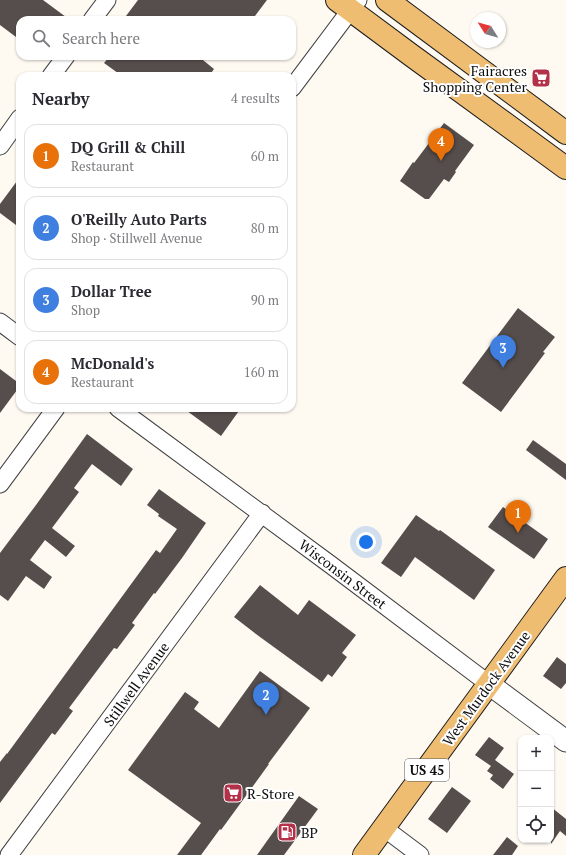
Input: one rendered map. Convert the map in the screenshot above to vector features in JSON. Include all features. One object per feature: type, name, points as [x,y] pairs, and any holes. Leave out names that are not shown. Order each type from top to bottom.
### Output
[{"type":"main road","points":[[387,0],[566,133]]},
{"type":"main road","points":[[349,3],[417,60],[566,168]]},
{"type":"main road","name":"West Murdock Avenue","points":[[364,855],[566,578]]},
{"type":"street","points":[[95,16],[107,0]]},
{"type":"street","points":[[296,82],[349,3]]},
{"type":"street","points":[[54,72],[63,60]]},
{"type":"street","points":[[0,146],[16,124]]},
{"type":"street","points":[[0,322],[16,334]]},
{"type":"street","points":[[0,484],[53,412]]},
{"type":"street","name":"Wisconsin Street","points":[[123,412],[262,513],[566,741]]},
{"type":"street","name":"Stillwell Avenue","points":[[9,855],[262,513]]},
{"type":"street","points":[[384,828],[420,855]]},
{"type":"building","points":[[0,0],[43,0],[65,16],[16,16],[16,37],[0,25]]},
{"type":"building","points":[[138,0],[267,0],[255,16],[126,16]]},
{"type":"building","points":[[107,60],[203,60],[214,69],[212,72],[116,72],[104,63]]},
{"type":"building","points":[[444,123],[474,145],[449,182],[444,179],[429,199],[425,199],[400,181]]},
{"type":"building","points":[[16,182],[16,225],[0,213],[0,204]]},
{"type":"building","points":[[518,308],[555,337],[543,352],[545,353],[501,412],[462,383]]},
{"type":"building","points":[[0,369],[16,381],[16,391],[0,413]]},
{"type":"building","points":[[188,412],[238,412],[221,436]]},
{"type":"building","points":[[87,434],[133,469],[121,486],[92,464],[74,488],[79,492],[52,528],[75,546],[66,557],[45,540],[30,560],[52,577],[44,589],[26,576],[8,601],[0,595],[0,553]]},
{"type":"building","points":[[533,440],[566,464],[566,480],[526,450]]},
{"type":"building","points":[[159,489],[206,523],[182,558],[132,623],[135,625],[117,649],[114,648],[69,708],[73,711],[55,735],[52,733],[0,803],[0,762],[156,550],[160,553],[177,529],[158,516],[159,514],[147,505]]},
{"type":"building","points":[[503,507],[548,539],[534,559],[488,527]]},
{"type":"building","points":[[416,515],[439,531],[440,530],[495,570],[474,600],[415,557],[401,577],[381,563]]},
{"type":"building","points":[[260,585],[298,615],[309,600],[356,635],[342,653],[347,657],[332,677],[328,674],[322,682],[234,617]]},
{"type":"building","points":[[557,657],[566,664],[566,683],[561,689],[543,676]]},
{"type":"building","points":[[260,671],[310,708],[201,855],[177,855],[201,823],[128,770],[185,692],[199,702],[194,709],[219,728]]},
{"type":"building","points":[[489,737],[504,748],[495,760],[514,774],[503,789],[490,779],[493,775],[487,771],[491,766],[475,755]]},
{"type":"building","points":[[452,787],[471,801],[447,833],[428,819]]},
{"type":"building","points":[[299,796],[318,809],[284,855],[257,855]]},
{"type":"building","points":[[554,809],[566,819],[566,836],[560,831],[554,840]]},
{"type":"building","points":[[507,837],[518,846],[512,855],[493,855]]},
{"type":"place","name":"Fairacres Shopping Center","points":[[541,78]]},
{"type":"place","name":"McDonald's","points":[[441,161]]},
{"type":"place","name":"Dollar Tree","points":[[503,368]]},
{"type":"place","name":"DQ Grill & Chill","points":[[518,533]]},
{"type":"place","name":"O'Reilly Auto Parts","points":[[266,715]]},
{"type":"place","name":"R-Store","points":[[233,793]]},
{"type":"place","name":"BP","points":[[287,832]]}]
